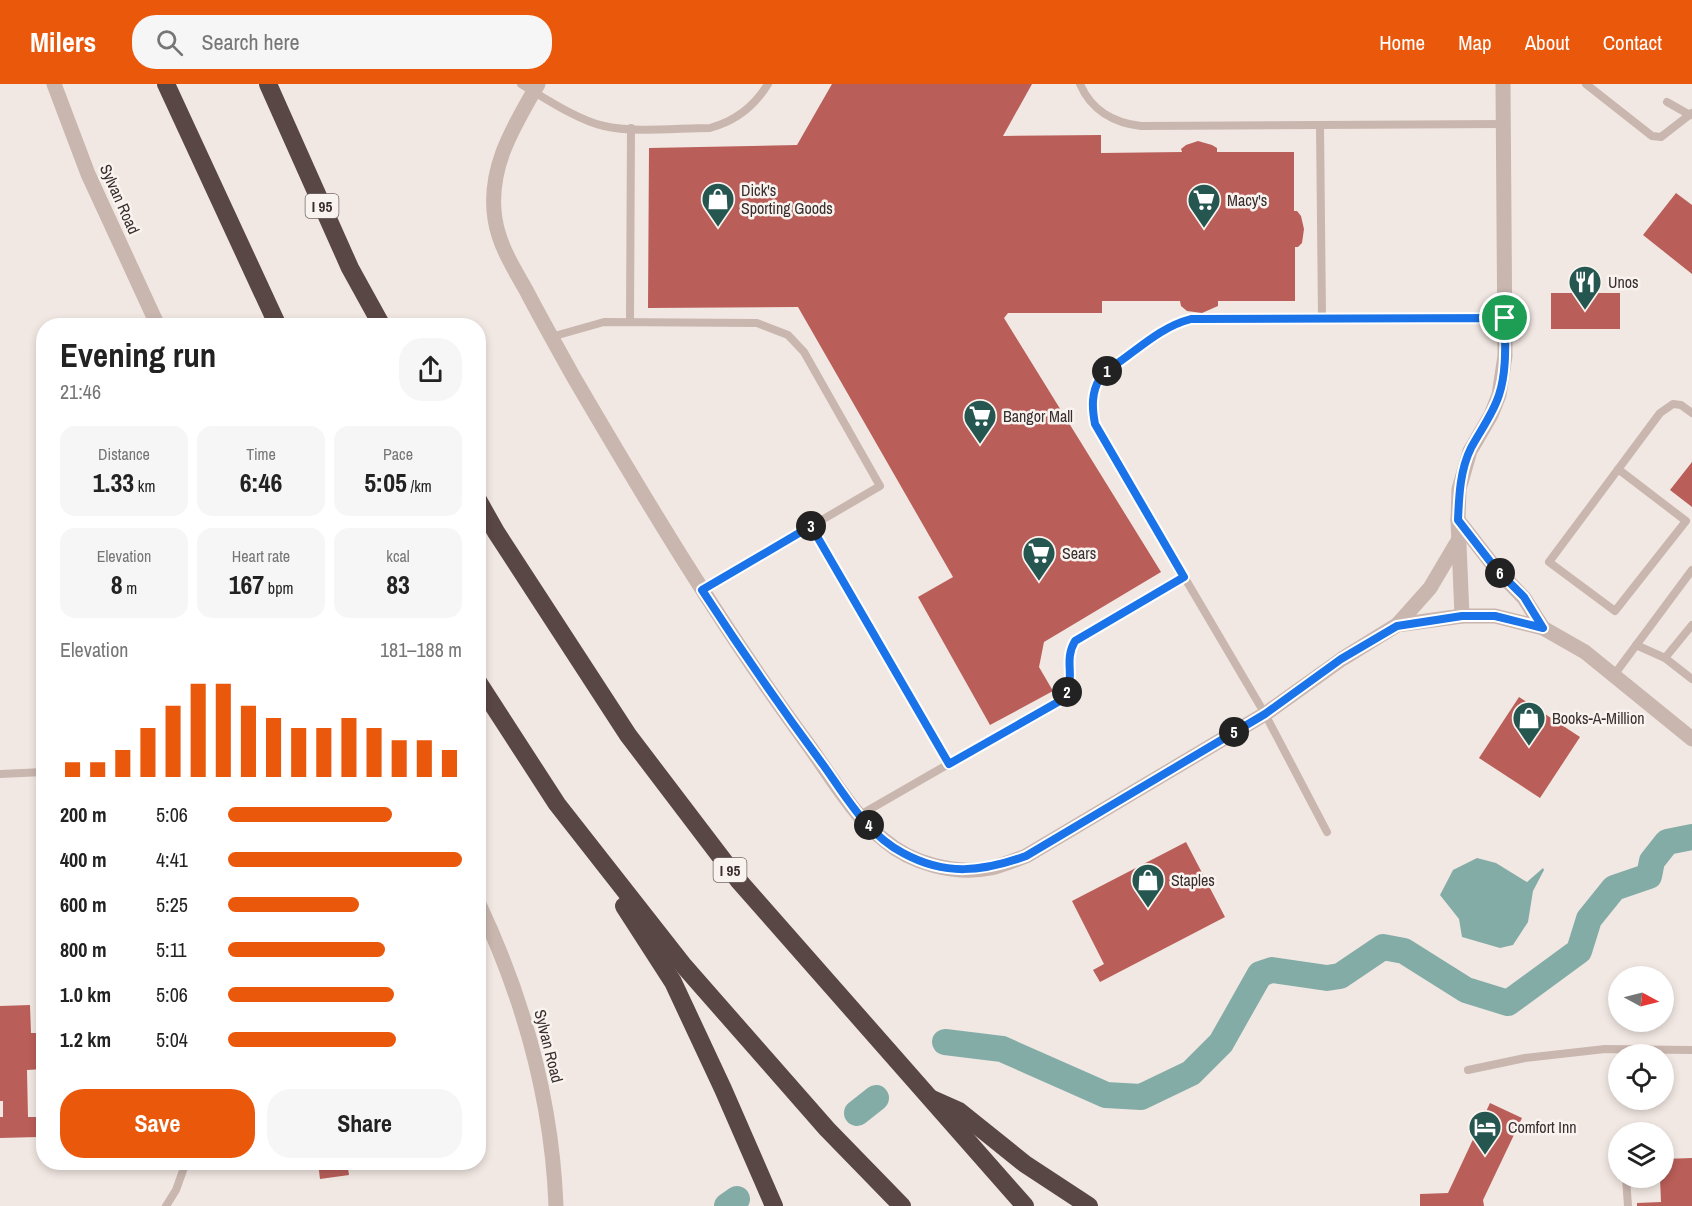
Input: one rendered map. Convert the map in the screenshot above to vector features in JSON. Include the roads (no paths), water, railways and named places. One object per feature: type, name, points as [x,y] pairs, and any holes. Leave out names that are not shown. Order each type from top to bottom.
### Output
[{"type":"highway","points":[[166,84],[274,318]]},
{"type":"highway","name":"I 95","points":[[268,84],[350,268],[378,318]]},
{"type":"highway","name":"I 95","points":[[486,514],[628,735],[739,881],[1025,1206]]},
{"type":"highway","points":[[486,694],[673,982],[774,1206]]},
{"type":"highway","points":[[557,804],[684,966],[827,1129],[902,1206]]},
{"type":"highway","points":[[926,1096],[958,1111],[1025,1164],[1089,1206]]},
{"type":"street","name":"Sylvan Road","points":[[54,84],[88,174],[154,318]]},
{"type":"street","points":[[1462,616],[1459,489],[1470,451],[1491,415],[1499,395],[1505,356],[1503,84]]},
{"type":"street","points":[[531,87],[504,146],[494,182],[495,222],[503,247],[551,337],[642,493],[765,686],[860,815],[883,840],[902,853],[925,863],[968,870],[990,868],[1026,856],[1265,714],[1341,659],[1397,626],[1430,588],[1459,539]]},
{"type":"street","points":[[1458,520],[1496,569],[1524,597],[1543,628]]},
{"type":"street","points":[[1397,626],[1462,616],[1495,616],[1543,628],[1585,652],[1692,739]]},
{"type":"street","name":"Sylvan Road","points":[[486,921],[518,998],[534,1052],[554,1165],[556,1206]]},
{"type":"lane","points":[[531,87],[590,122],[610,127],[710,128],[734,119],[754,104],[768,84]]},
{"type":"lane","points":[[1080,84],[1083,92],[1098,110],[1129,124],[1504,124]]},
{"type":"lane","points":[[1586,84],[1652,136],[1661,137],[1691,114],[1667,102]]},
{"type":"lane","points":[[1320,125],[1322,318]]},
{"type":"lane","points":[[630,321],[631,128]]},
{"type":"lane","points":[[1327,832],[1265,714],[1095,424],[1092,397],[1101,376],[1158,332],[1191,319],[1505,318]]},
{"type":"lane","points":[[551,337],[604,322],[757,323],[788,335],[804,352],[880,486],[702,590]]},
{"type":"lane","points":[[1618,469],[1686,521],[1615,611],[1549,562],[1618,469],[1660,413],[1673,404],[1681,405],[1692,413]]},
{"type":"lane","points":[[811,526],[949,764]]},
{"type":"lane","points":[[1614,675],[1692,570]]},
{"type":"lane","points":[[860,815],[1058,702],[1067,692],[1070,684],[1068,658],[1075,641],[1184,577]]},
{"type":"lane","points":[[1665,658],[1692,625]]},
{"type":"lane","points":[[1636,645],[1665,658],[1692,679]]},
{"type":"lane","points":[[0,774],[36,772]]},
{"type":"lane","points":[[1468,1070],[1525,1058],[1605,1049],[1692,1050]]},
{"type":"lane","points":[[166,1206],[176,1190],[183,1170]]},
{"type":"lane","points":[[1627,1188],[1628,1206]]},
{"type":"water","points":[[1477,858],[1496,863],[1527,882],[1543,868],[1544,870],[1533,891],[1528,922],[1513,945],[1500,948],[1462,937],[1459,919],[1440,895],[1453,870]]},
{"type":"waterway","points":[[945,1042],[1002,1049],[1106,1095],[1141,1097],[1191,1073],[1221,1043],[1260,974],[1272,970],[1327,978],[1340,976],[1383,947],[1404,951],[1466,990],[1508,1003],[1579,951],[1589,919],[1614,888],[1649,876],[1652,861],[1667,842],[1692,837]]},
{"type":"waterway","points":[[857,1113],[876,1098]]},
{"type":"waterway","points":[[727,1206],[737,1199]]},
{"type":"place","name":"Dick's Sporting Goods","points":[[718,228]]},
{"type":"place","name":"Macy's","points":[[1204,229]]},
{"type":"place","name":"Unos","points":[[1585,311]]},
{"type":"place","name":"Bangor Mall","points":[[980,445]]},
{"type":"place","name":"Sears","points":[[1039,582]]},
{"type":"place","name":"Books-A-Million","points":[[1529,747]]},
{"type":"place","name":"Staples","points":[[1148,909]]},
{"type":"place","name":"Comfort Inn","points":[[1485,1156]]}]
